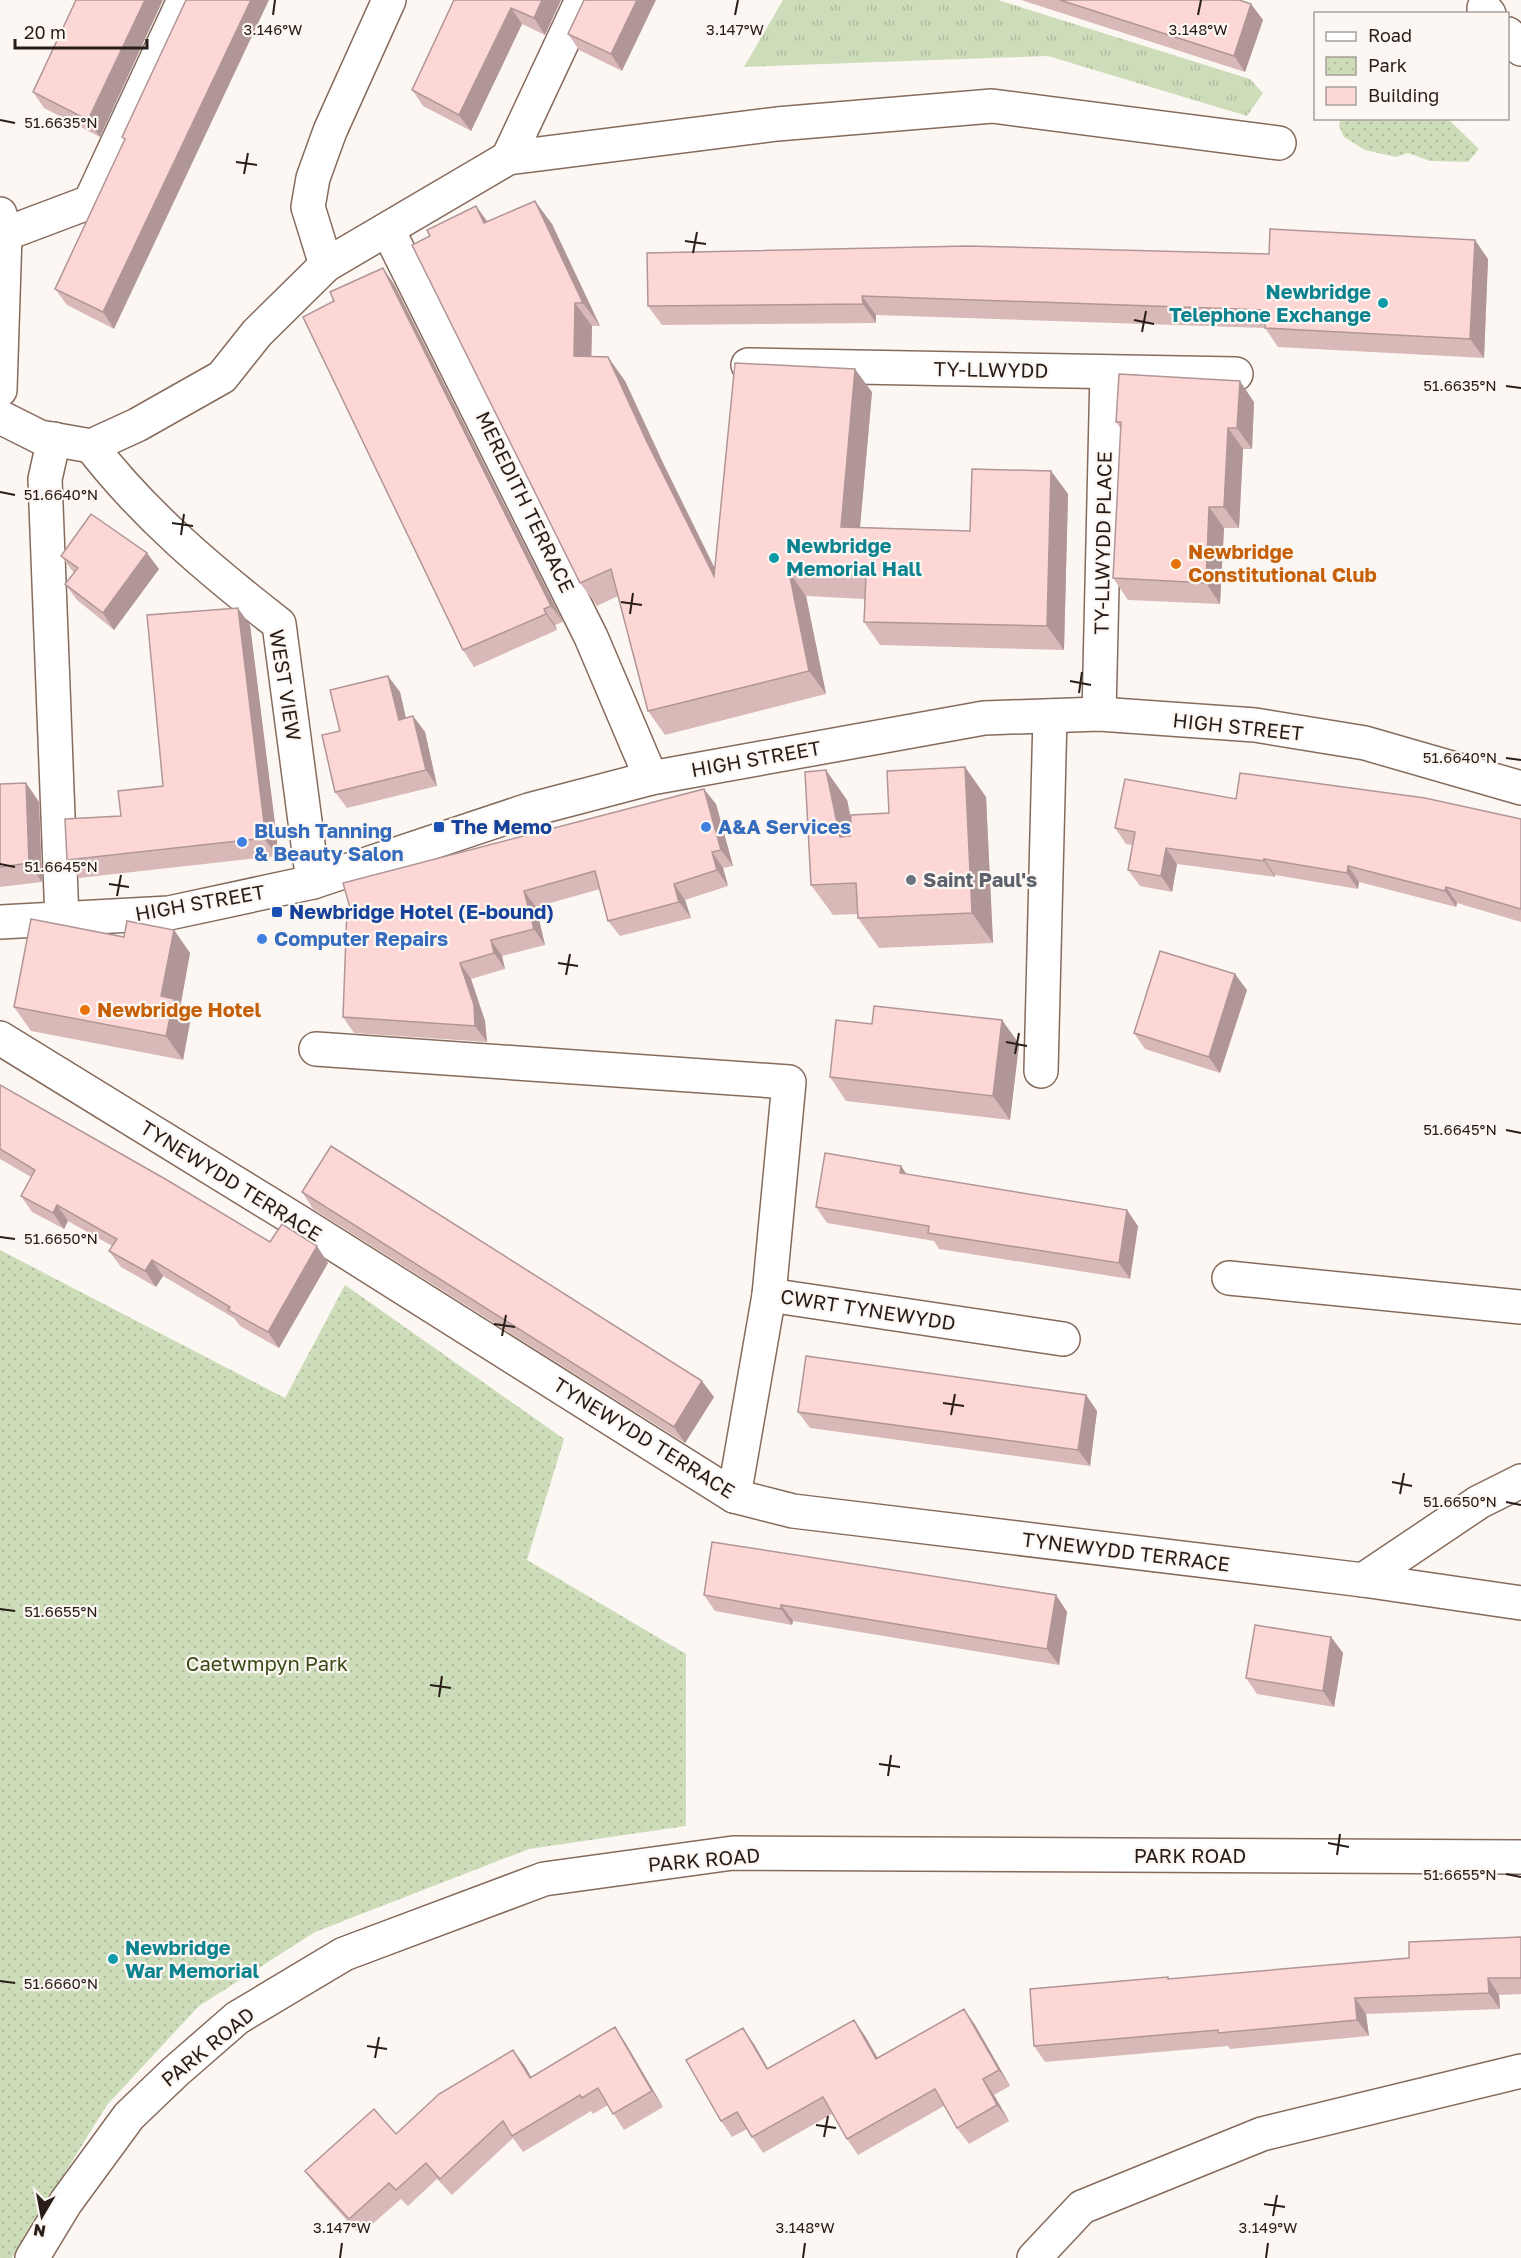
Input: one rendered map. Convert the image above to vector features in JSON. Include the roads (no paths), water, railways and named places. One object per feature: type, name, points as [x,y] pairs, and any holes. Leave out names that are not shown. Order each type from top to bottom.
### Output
[{"type":"street","points":[[0,390],[3,224],[90,202],[184,0]]},
{"type":"street","points":[[326,265],[308,207],[313,178],[330,131],[389,0]]},
{"type":"street","points":[[508,158],[582,0]]},
{"type":"street","points":[[1509,35],[1521,49]]},
{"type":"street","points":[[0,417],[40,437],[91,447],[137,425],[222,377],[257,333],[326,265],[508,158],[777,124],[992,106],[1279,143]]},
{"type":"street","name":"MEREDITH TERRACE","points":[[388,230],[507,464],[591,637],[651,778]]},
{"type":"street","name":"TY-LLWYDD","points":[[746,365],[1236,374]]},
{"type":"street","name":"TY-LLWYDD PLACE","points":[[1099,714],[1107,372]]},
{"type":"street","points":[[54,439],[45,479],[62,920]]},
{"type":"street","name":"WEST VIEW","points":[[91,447],[117,480],[171,534],[279,624],[313,882]]},
{"type":"street","name":"HIGH STREET","points":[[0,922],[169,913],[313,882],[529,810],[651,778],[984,718],[1099,714],[1255,725],[1365,743],[1521,788]]},
{"type":"street","points":[[1041,1071],[1050,716]]},
{"type":"street","name":"TYNEWYDD TERRACE","points":[[0,1038],[734,1496],[793,1511],[1363,1580],[1521,1604]]},
{"type":"street","points":[[316,1049],[789,1082],[769,1295]]},
{"type":"street","points":[[1229,1278],[1521,1307]]},
{"type":"street","name":"CWRT TYNEWYDD","points":[[734,1496],[769,1295],[1063,1339]]},
{"type":"street","points":[[1363,1580],[1479,1502],[1521,1481]]},
{"type":"street","name":"PARK ROAD","points":[[32,2258],[66,2202],[129,2116],[237,2018],[344,1954],[544,1879],[733,1853],[1521,1857]]},
{"type":"street","points":[[1034,2258],[1082,2207],[1262,2134],[1521,2071]]},
{"type":"place","name":"Newbridge Telephone Exchange","points":[[1383,303]]},
{"type":"place","name":"Newbridge Memorial Hall","points":[[774,558]]},
{"type":"place","name":"Newbridge Constitutional Club","points":[[1176,564]]},
{"type":"place","name":"The Memo","points":[[439,827]]},
{"type":"place","name":"A&A Services","points":[[706,827]]},
{"type":"place","name":"Blush Tanning & Beauty Salon","points":[[242,842]]},
{"type":"place","name":"Saint Paul's","points":[[911,880]]},
{"type":"place","name":"Newbridge Hotel (E-bound)","points":[[277,912]]},
{"type":"place","name":"Computer Repairs","points":[[262,939]]},
{"type":"place","name":"Newbridge Hotel","points":[[85,1010]]},
{"type":"place","name":"Newbridge War Memorial","points":[[113,1959]]},
{"type":"park label","name":"Caetwmpyn Park","points":[[267,1664]]}]
